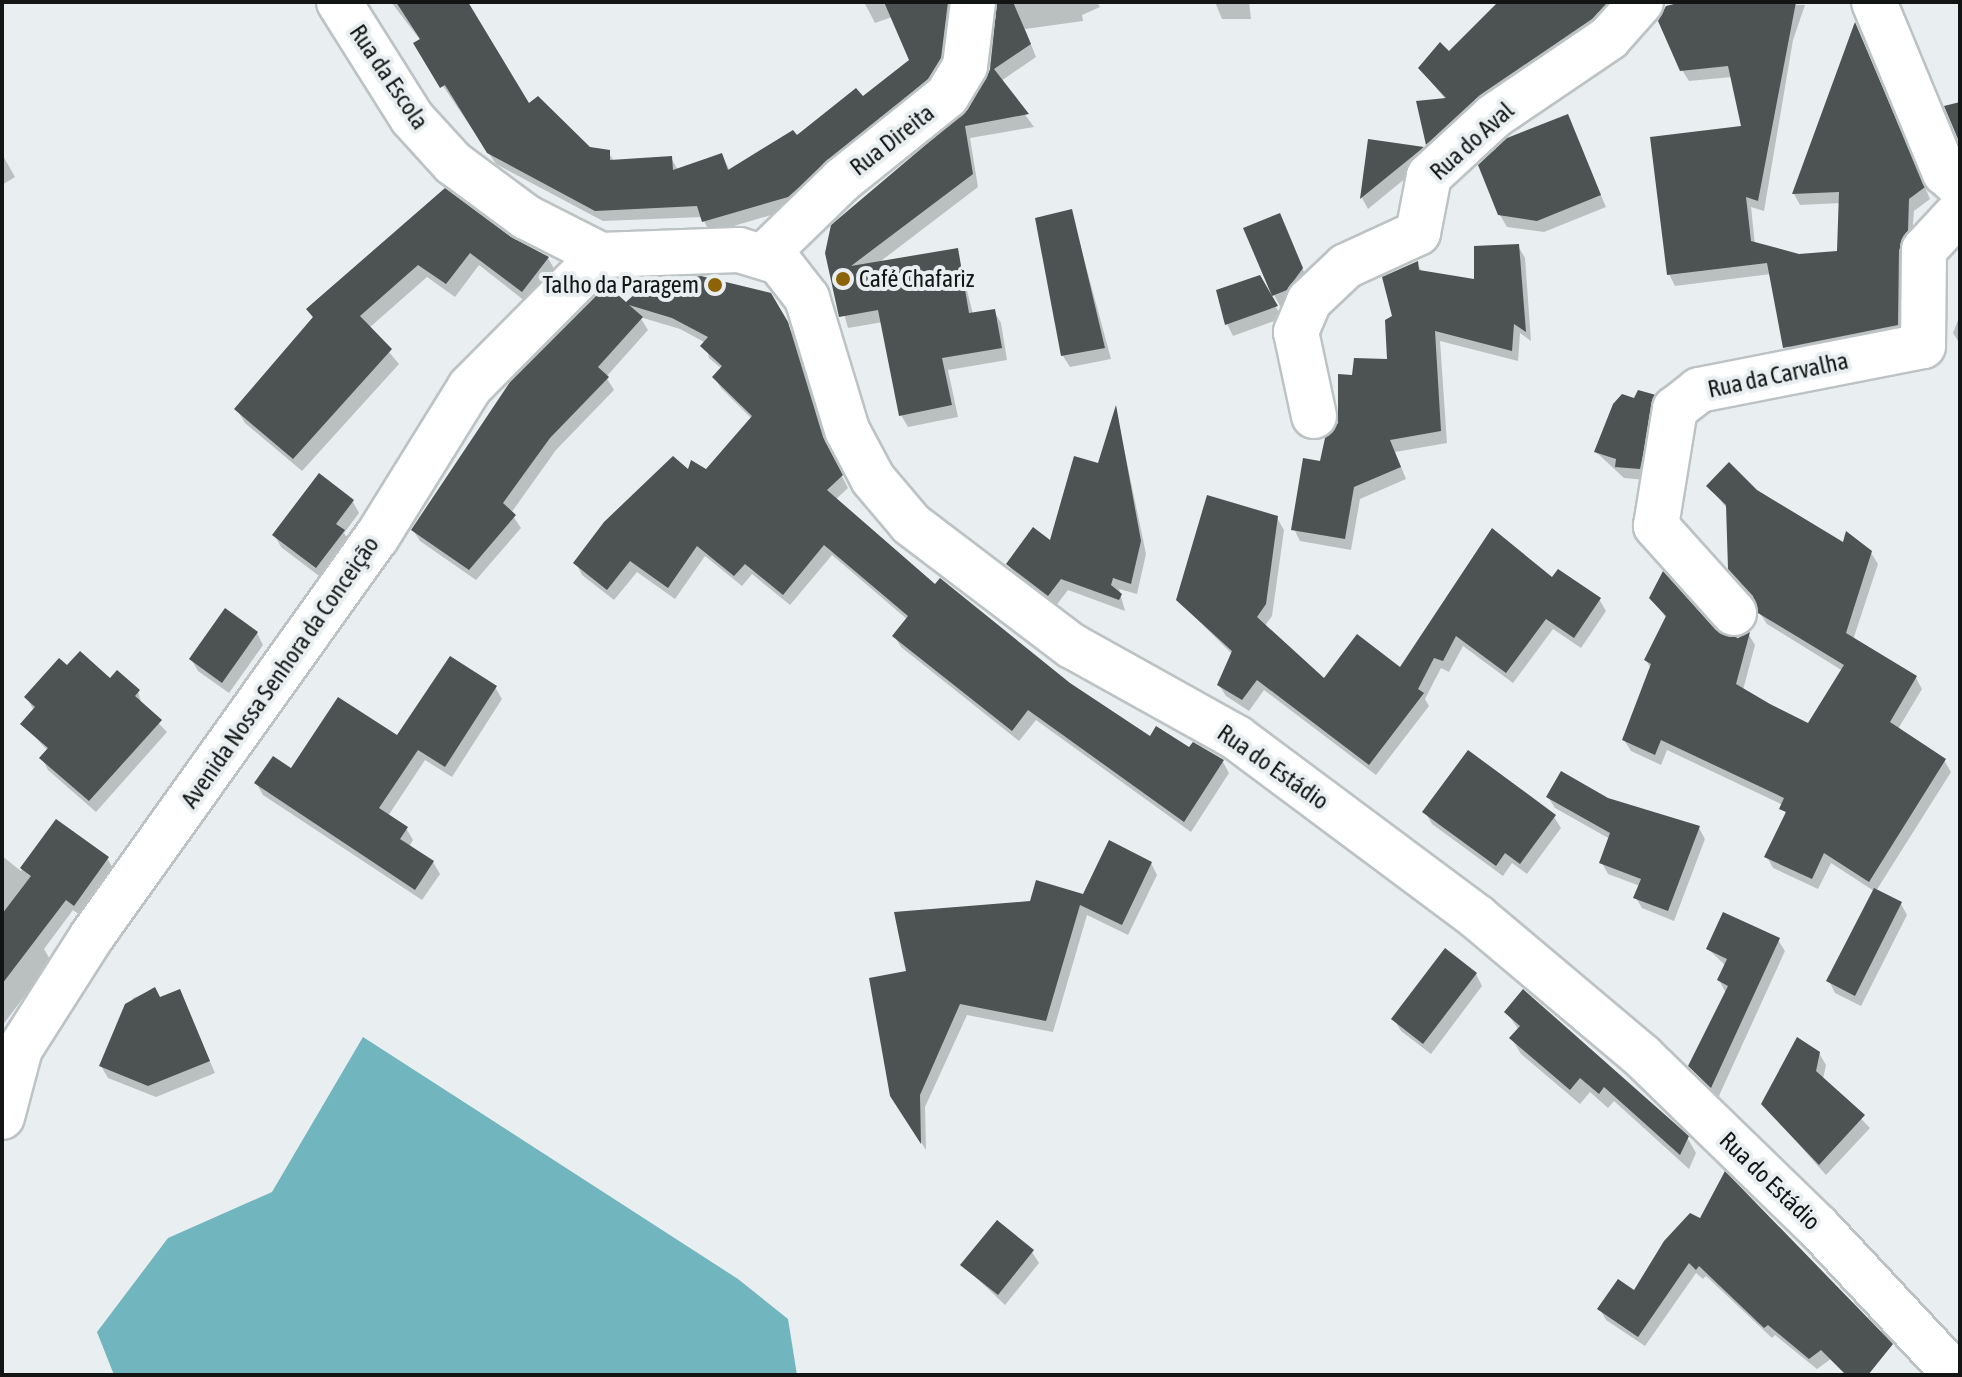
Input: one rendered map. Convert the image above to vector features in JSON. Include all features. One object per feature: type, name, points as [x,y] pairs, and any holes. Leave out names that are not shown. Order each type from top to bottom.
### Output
[{"type":"street","name":"Rua da Escola","points":[[339,2],[412,118],[453,163],[526,217],[601,255]]},
{"type":"street","name":"Rua Direita","points":[[766,254],[842,180],[947,96],[965,66],[973,2]]},
{"type":"street","name":"Rua do Aval","points":[[1314,416],[1296,332],[1309,301],[1346,266],[1418,233],[1429,176],[1494,116],[1609,38],[1641,2]]},
{"type":"street","points":[[1874,2],[1945,173],[1960,186]]},
{"type":"street","name":"Rua da Carvalha","points":[[1734,613],[1656,526],[1675,409],[1699,390],[1923,346],[1924,250],[1960,211]]},
{"type":"street","points":[[601,255],[706,250],[766,254]]},
{"type":"street","name":"Rua do Estádio","points":[[766,254],[789,271],[807,298],[847,430],[873,479],[911,524],[1072,646],[1237,738],[1477,917],[1642,1056],[1818,1227],[1956,1375]]},
{"type":"street","name":"Avenida Nossa Senhora da Conceição","points":[[2,1117],[11,1042],[92,936],[377,537],[470,387],[601,255]]},
{"type":"shaded area","points":[[363,1037],[738,1279],[788,1319],[797,1375],[114,1375],[97,1332],[168,1238],[272,1192]]},
{"type":"building","points":[[396,2],[468,2],[529,103],[538,96],[590,147],[610,150],[610,160],[672,156],[673,170],[722,153],[728,170],[793,130],[797,135],[856,88],[863,96],[909,60],[884,2],[948,2],[941,58],[928,79],[788,197],[702,222],[697,206],[595,211],[487,153],[445,85],[440,88],[413,43],[420,39]]},
{"type":"building","points":[[997,2],[1013,2],[1031,44],[994,69],[1029,114],[965,126],[973,174],[851,266],[958,248],[969,313],[995,309],[1002,348],[942,358],[952,405],[899,416],[878,310],[839,317],[825,253],[831,225],[968,109],[990,70]]},
{"type":"building","points":[[1498,2],[1608,2],[1592,19],[1480,95],[1426,145],[1416,101],[1446,98],[1418,68],[1440,42],[1449,51]]},
{"type":"building","points":[[1682,2],[1796,2],[1758,201],[1746,197],[1751,241],[1799,254],[1837,251],[1839,192],[1792,194],[1855,22],[1925,187],[1909,199],[1908,231],[1899,250],[1898,325],[1783,348],[1767,263],[1667,275],[1650,137],[1741,126],[1728,66],[1680,71],[1658,21],[1666,6]]},
{"type":"building","points":[[1960,102],[1960,144],[1944,106]]},
{"type":"building","points":[[1568,114],[1601,195],[1537,221],[1498,215],[1478,165],[1507,138]]},
{"type":"building","points":[[1368,139],[1424,147],[1360,199]]},
{"type":"building","points":[[445,188],[511,237],[549,257],[522,292],[470,253],[446,284],[418,265],[360,316],[392,349],[293,459],[234,409],[313,317],[306,309]]},
{"type":"building","points":[[1072,209],[1105,348],[1061,356],[1035,218]]},
{"type":"building","points":[[1280,213],[1303,268],[1287,290],[1272,296],[1243,228]]},
{"type":"building","points":[[1519,244],[1526,332],[1514,324],[1512,351],[1435,331],[1441,431],[1390,440],[1401,467],[1354,487],[1345,539],[1291,530],[1303,458],[1320,461],[1325,438],[1338,423],[1338,374],[1352,375],[1354,358],[1387,359],[1385,320],[1392,316],[1382,277],[1418,261],[1419,270],[1474,279],[1474,246]]},
{"type":"building","points":[[1260,275],[1278,306],[1225,325],[1216,290]]},
{"type":"building","points":[[701,276],[771,293],[788,322],[823,437],[843,475],[827,490],[935,584],[940,578],[1070,683],[1150,736],[1156,726],[1189,747],[1193,742],[1224,760],[1184,822],[1028,710],[1012,731],[892,636],[908,616],[824,545],[783,595],[745,564],[734,576],[697,546],[668,588],[630,561],[607,590],[573,563],[604,522],[673,456],[688,469],[691,460],[706,469],[752,416],[712,377],[722,366],[700,346],[708,337],[672,318],[629,305],[643,317],[598,367],[609,377],[550,438],[503,503],[516,515],[469,570],[411,530],[510,382],[607,285],[626,302],[647,283]]},
{"type":"building","points":[[1638,390],[1656,395],[1640,469],[1615,467],[1616,459],[1594,452],[1613,404],[1622,394],[1634,398]]},
{"type":"building","points":[[1116,405],[1141,541],[1131,584],[1113,578],[1111,585],[1122,594],[1119,600],[1061,579],[1048,596],[1006,564],[1033,527],[1050,540],[1074,456],[1098,463]]},
{"type":"building","points":[[1729,462],[1757,490],[1843,542],[1846,531],[1872,551],[1846,633],[1917,676],[1890,722],[1946,759],[1869,882],[1824,853],[1812,879],[1764,857],[1786,812],[1779,809],[1784,798],[1661,740],[1655,755],[1622,740],[1651,664],[1644,660],[1666,616],[1649,598],[1663,571],[1716,630],[1738,638],[1750,632],[1736,684],[1770,704],[1808,723],[1844,665],[1758,613],[1753,596],[1728,569],[1726,505],[1706,486]]},
{"type":"building","points":[[319,473],[354,500],[336,524],[345,530],[316,568],[272,535]]},
{"type":"building","points":[[1207,495],[1278,516],[1266,604],[1257,617],[1324,678],[1357,634],[1400,667],[1492,528],[1552,577],[1558,569],[1601,598],[1574,638],[1546,619],[1506,673],[1456,636],[1443,661],[1434,658],[1418,689],[1424,693],[1369,765],[1257,680],[1242,700],[1217,685],[1232,651],[1176,600]]},
{"type":"building","points":[[225,608],[258,632],[222,683],[189,659]]},
{"type":"building","points":[[80,651],[110,678],[117,670],[140,690],[135,696],[162,720],[89,801],[39,758],[48,748],[20,724],[35,707],[24,697],[59,658],[67,665]]},
{"type":"building","points":[[450,656],[497,686],[445,767],[418,750],[379,808],[408,827],[400,839],[434,861],[415,890],[254,783],[273,756],[291,768],[338,697],[397,735]]},
{"type":"building","points":[[1468,750],[1556,815],[1520,864],[1505,853],[1496,866],[1422,812]]},
{"type":"building","points":[[1561,771],[1608,798],[1700,826],[1668,911],[1633,898],[1641,879],[1599,863],[1610,833],[1546,797]]},
{"type":"building","points":[[56,819],[109,857],[74,906],[66,900],[2,984],[2,914],[31,876],[20,868]]},
{"type":"building","points":[[1109,840],[1152,862],[1122,925],[1080,905],[1046,1021],[960,1004],[920,1095],[921,1144],[890,1096],[869,978],[906,971],[894,912],[1030,901],[1036,880],[1083,894]]},
{"type":"building","points":[[1874,888],[1902,902],[1855,996],[1826,981]]},
{"type":"building","points":[[1723,912],[1780,938],[1711,1088],[1688,1066],[1728,986],[1717,980],[1727,959],[1706,949]]},
{"type":"building","points":[[1445,948],[1477,973],[1423,1044],[1391,1019]]},
{"type":"building","points":[[155,987],[160,997],[180,989],[210,1061],[148,1086],[99,1066],[125,1004]]},
{"type":"building","points":[[1523,989],[1689,1136],[1680,1155],[1604,1087],[1599,1094],[1580,1078],[1570,1090],[1509,1038],[1520,1026],[1504,1012]]},
{"type":"building","points":[[1797,1037],[1820,1052],[1816,1071],[1865,1115],[1819,1165],[1761,1104]]},
{"type":"building","points":[[1725,1171],[1893,1344],[1868,1375],[1846,1375],[1821,1350],[1809,1359],[1768,1325],[1764,1328],[1699,1266],[1696,1270],[1689,1263],[1638,1337],[1597,1309],[1618,1279],[1634,1290],[1664,1241],[1690,1213],[1700,1218]]},
{"type":"building","points":[[997,1220],[1034,1250],[998,1295],[960,1265]]},
{"type":"place","name":"Café Chafariz","points":[[843,279]]},
{"type":"place","name":"Talho da Paragem","points":[[715,285]]}]
